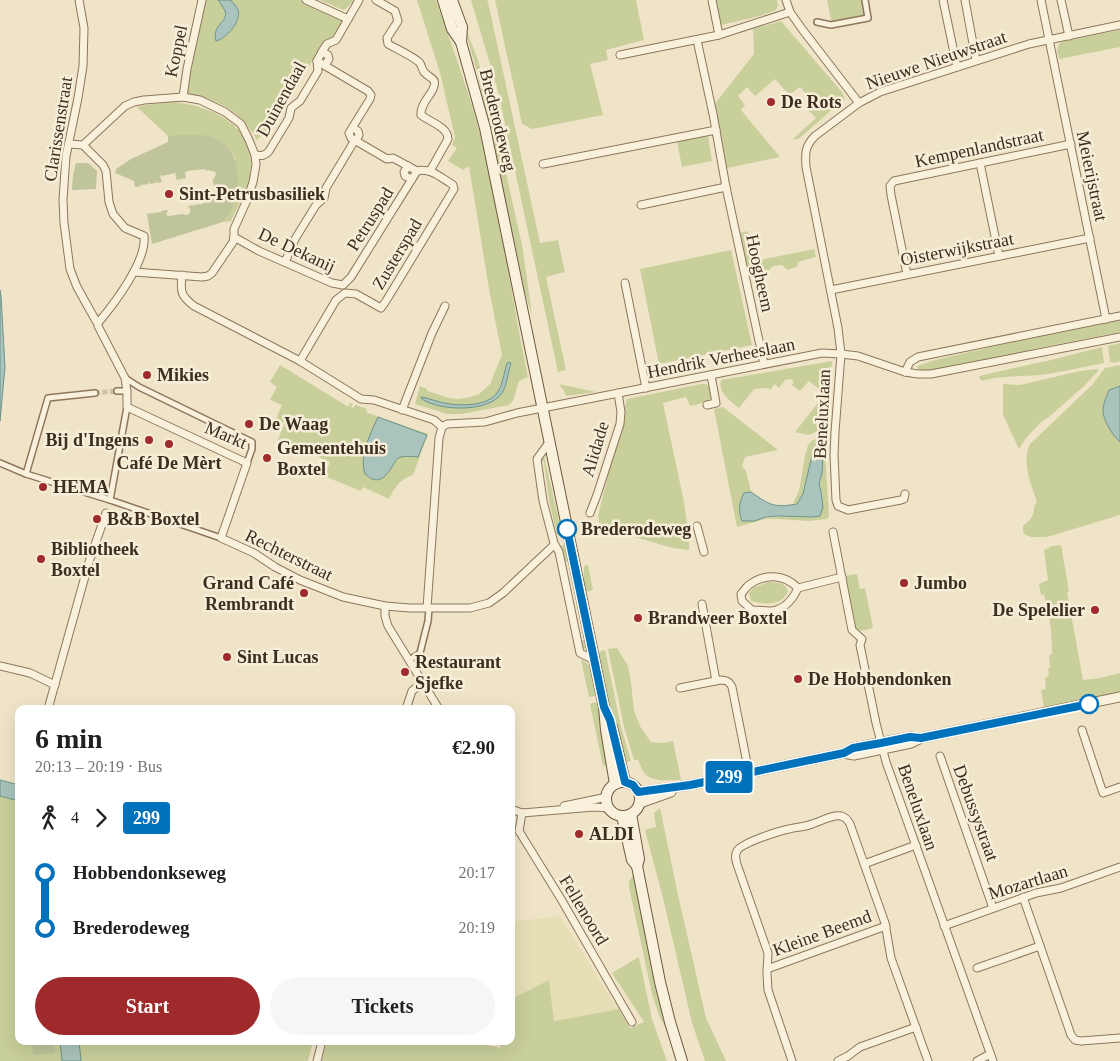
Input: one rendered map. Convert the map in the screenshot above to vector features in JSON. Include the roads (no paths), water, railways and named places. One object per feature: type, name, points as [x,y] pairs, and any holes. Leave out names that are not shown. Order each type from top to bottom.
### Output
[{"type":"main road","name":"Brederodeweg","points":[[443,0],[452,29],[461,42],[485,128],[594,660],[604,707],[610,720],[620,783]]},
{"type":"main road","name":"Brederodeweg","points":[[452,0],[462,27],[461,42]]},
{"type":"main road","points":[[620,783],[633,785],[638,792],[640,803],[638,807],[626,815],[612,812],[609,808],[607,797],[609,790],[620,783]]},
{"type":"main road","points":[[626,815],[632,860],[637,866],[660,982],[682,1061]]},
{"type":"street","name":"Clarissenstraat","points":[[79,0],[84,38],[83,66],[68,144],[63,200],[70,269],[77,287],[98,323],[124,378]]},
{"type":"street","name":"Koppel","points":[[83,145],[125,106],[144,100],[183,96],[202,0]]},
{"type":"street","points":[[306,0],[348,19]]},
{"type":"street","name":"Duinendaal","points":[[255,155],[266,155],[269,151],[289,118],[291,108],[300,101],[318,71],[317,60],[327,44],[336,40],[359,0]]},
{"type":"street","points":[[317,60],[371,95],[349,134],[351,138],[387,159],[394,158],[417,171],[424,169],[430,171],[449,136],[445,131],[421,115],[422,108],[434,88],[434,83],[432,78],[424,72],[420,63],[388,44],[387,38],[398,21],[395,11],[376,0]]},
{"type":"street","points":[[712,0],[719,35]]},
{"type":"street","points":[[786,0],[790,12],[859,103]]},
{"type":"street","points":[[817,22],[830,25],[868,18],[865,0]]},
{"type":"street","points":[[943,0],[957,67]]},
{"type":"street","points":[[965,0],[976,60]]},
{"type":"street","name":"Meierijstraat","points":[[1040,0],[1106,318]]},
{"type":"street","points":[[1061,0],[1068,36]]},
{"type":"street","points":[[620,55],[719,35],[790,12]]},
{"type":"street","name":"Nieuwe Nieuwstraat","points":[[841,354],[831,290],[806,167],[805,155],[809,142],[859,103],[889,89],[1029,44],[1120,25]]},
{"type":"street","name":"Hoogheem","points":[[697,40],[764,364]]},
{"type":"street","points":[[322,52],[328,55],[329,59],[325,65]]},
{"type":"street","name":"Duinendaal","points":[[134,272],[208,276],[212,273],[232,242],[234,229],[248,200],[256,165],[255,155],[240,124],[225,112],[200,100],[183,96]]},
{"type":"street","points":[[543,164],[716,130]]},
{"type":"street","points":[[285,262],[298,234],[316,205],[324,198],[326,188],[355,140]]},
{"type":"street","points":[[68,144],[83,145],[103,165],[106,171],[109,202],[113,214],[125,228],[144,236],[144,247],[134,272],[119,298],[98,323]]},
{"type":"street","name":"Kempenlandstraat","points":[[907,274],[891,195],[890,186],[894,181],[1070,144]]},
{"type":"street","points":[[980,163],[999,256]]},
{"type":"street","points":[[408,166],[404,172],[405,176],[412,180]]},
{"type":"street","name":"Petruspad","points":[[348,281],[417,171]]},
{"type":"street","name":"Zusterspad","points":[[300,361],[336,300],[345,294],[356,294],[381,308],[386,301],[454,189],[450,183],[430,171]]},
{"type":"street","points":[[641,205],[726,187]]},
{"type":"street","name":"De Dekanij","points":[[234,237],[332,284],[343,285],[348,281]]},
{"type":"street","name":"Oisterwijkstraat","points":[[831,290],[1090,238]]},
{"type":"street","points":[[182,275],[182,294],[194,306],[300,361],[361,399],[374,400],[434,420],[442,427],[439,438],[428,586],[428,621],[420,653],[409,660]]},
{"type":"street","points":[[625,284],[646,388]]},
{"type":"street","points":[[402,410],[432,333],[445,306]]},
{"type":"street","points":[[905,372],[910,362],[918,357],[1120,316]]},
{"type":"street","name":"Hendrik Verheeslaan","points":[[442,427],[447,424],[485,422],[517,413],[822,353],[858,356],[905,372],[931,374],[1120,337]]},
{"type":"street","name":"Beneluxlaan","points":[[841,354],[834,432],[836,500],[838,506],[848,510],[901,500],[904,499],[905,494]]},
{"type":"street","points":[[707,405],[716,403],[710,376]]},
{"type":"street","points":[[110,500],[127,406],[127,390],[124,378]]},
{"type":"street","name":"Markt","points":[[124,378],[252,442],[252,449],[247,463],[127,406]]},
{"type":"street","points":[[118,391],[127,390]]},
{"type":"street","points":[[26,474],[48,398],[95,393]]},
{"type":"street","name":"Alidade","points":[[590,513],[620,424],[621,412],[618,393]]},
{"type":"street","points":[[550,441],[537,459],[543,501],[554,545],[559,552],[580,653],[594,660]]},
{"type":"street","name":"Rechterstraat","points":[[0,463],[26,474],[221,538],[254,553],[309,584],[343,597],[386,606],[470,608],[488,602],[503,592],[554,545]]},
{"type":"street","points":[[221,538],[247,463]]},
{"type":"street","points":[[49,705],[89,562],[106,513]]},
{"type":"street","points":[[697,526],[704,552]]},
{"type":"street","name":"Beneluxlaan","points":[[833,532],[852,630],[862,638],[860,645],[882,746],[991,1058]]},
{"type":"street","points":[[765,577],[780,577],[792,582],[798,588],[794,598],[772,611],[752,610],[742,601],[742,594],[748,585],[765,577]]},
{"type":"street","points":[[798,588],[842,577]]},
{"type":"street","points":[[702,604],[716,681]]},
{"type":"street","points":[[386,606],[385,616],[388,626],[436,705]]},
{"type":"street","points":[[0,666],[30,673],[55,685]]},
{"type":"street","points":[[680,688],[716,681],[725,680],[730,682],[750,772]]},
{"type":"street","points":[[407,705],[412,691],[422,682]]},
{"type":"street","points":[[638,792],[690,785],[844,753],[853,748],[882,746],[910,737],[921,738],[1120,698]]},
{"type":"street","points":[[1082,730],[1103,793],[1120,787]]},
{"type":"street","name":"Debussystraat","points":[[940,756],[993,908]]},
{"type":"street","points":[[640,803],[690,785]]},
{"type":"street","points":[[552,810],[607,797]]},
{"type":"street","points":[[515,810],[522,813],[594,807],[609,808]]},
{"type":"street","name":"Fellenoord","points":[[522,813],[519,831],[632,1022]]},
{"type":"street","name":"Kleine Beemd","points":[[792,1061],[768,990],[768,953],[736,860],[737,851],[744,844],[790,828],[810,825],[842,816],[850,824],[886,926],[889,950],[928,1061]]},
{"type":"street","points":[[864,864],[916,844]]},
{"type":"street","name":"Mozartlaan","points":[[944,926],[1023,897],[1061,888],[1120,867]]},
{"type":"street","points":[[1023,897],[1075,1040],[1120,1038]]},
{"type":"street","name":"Kleine Beemd","points":[[767,969],[886,926]]},
{"type":"street","points":[[977,968],[1040,946]]},
{"type":"street","points":[[838,1061],[860,1047],[916,1027]]},
{"type":"street","points":[[317,1061],[321,1045]]},
{"type":"street","points":[[977,1061],[991,1058]]},
{"type":"water","points":[[218,0],[231,0],[239,14],[232,29],[220,40],[216,41],[216,31],[226,15]]},
{"type":"water","points":[[0,290],[5,367],[0,421]]},
{"type":"water","points":[[507,363],[511,363],[504,390],[496,399],[486,404],[475,407],[451,408],[430,403],[421,397],[457,405],[486,401],[492,398],[499,390]]},
{"type":"water","points":[[1120,386],[1120,442],[1108,427],[1103,410],[1109,390]]},
{"type":"water","points":[[378,417],[427,435],[418,457],[399,458],[384,477],[376,480],[365,474],[363,460],[366,445]]},
{"type":"water","points":[[817,448],[822,449],[823,455],[822,473],[819,483],[823,507],[820,516],[777,516],[754,521],[742,521],[740,507],[744,493],[751,492],[772,504],[782,506],[797,504],[803,494],[813,451]]},
{"type":"water","points":[[0,780],[15,784],[15,800],[0,796]]},
{"type":"water","points":[[60,1045],[79,1045],[81,1061],[62,1061]]},
{"type":"tunnel","points":[[95,393],[117,391]]},
{"type":"place","name":"De Rots","points":[[771,102]]},
{"type":"place","name":"Sint-Petrusbasiliek","points":[[169,194]]},
{"type":"place","name":"Mikies","points":[[147,375]]},
{"type":"place","name":"De Waag","points":[[249,424]]},
{"type":"place","name":"Bij d'Ingens","points":[[149,440]]},
{"type":"place","name":"Café De Mèrt","points":[[169,444]]},
{"type":"place","name":"Gemeentehuis Boxtel","points":[[267,458]]},
{"type":"place","name":"HEMA","points":[[43,487]]},
{"type":"place","name":"B&B Boxtel","points":[[97,519]]},
{"type":"place","name":"Brederodeweg","points":[[567,529]]},
{"type":"place","name":"Bibliotheek Boxtel","points":[[41,559]]},
{"type":"place","name":"Jumbo","points":[[904,583]]},
{"type":"place","name":"Grand Café Rembrandt","points":[[304,593]]},
{"type":"place","name":"De Spelelier","points":[[1095,610]]},
{"type":"place","name":"Brandweer Boxtel","points":[[638,618]]},
{"type":"place","name":"Sint Lucas","points":[[227,657]]},
{"type":"place","name":"Restaurant Sjefke","points":[[405,672]]},
{"type":"place","name":"De Hobbendonken","points":[[798,679]]},
{"type":"place","name":"ALDI","points":[[579,834]]}]
